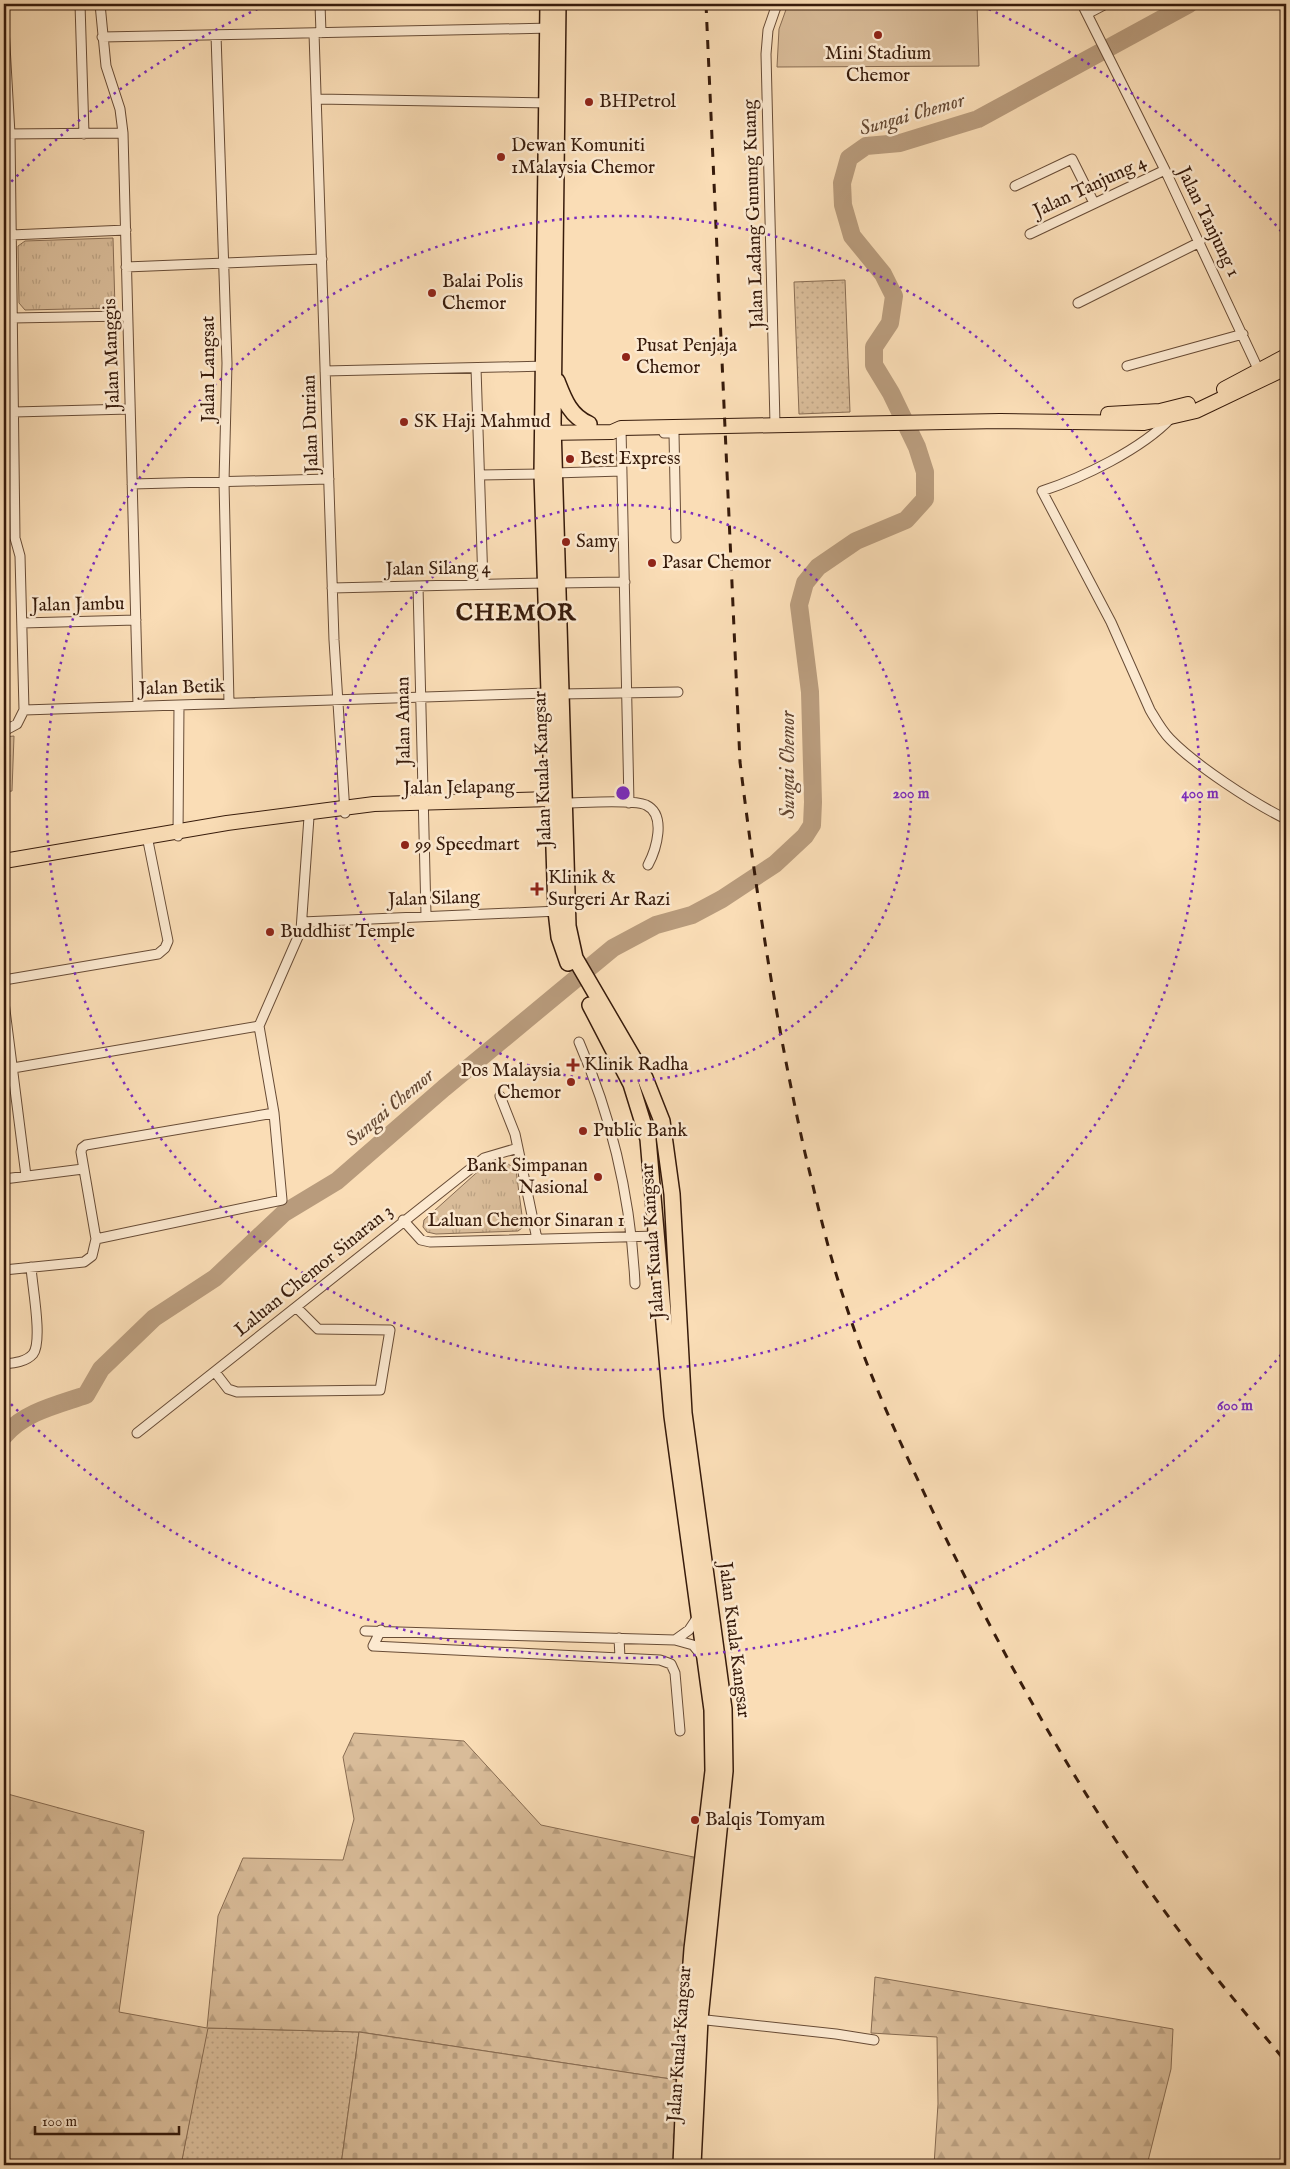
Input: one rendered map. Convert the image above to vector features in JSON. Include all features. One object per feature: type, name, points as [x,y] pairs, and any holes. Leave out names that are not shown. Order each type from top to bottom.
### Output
[{"type":"highway","name":"Jalan Kuala Kangsar","points":[[548,4],[552,28],[548,473],[555,694],[555,802],[561,911],[570,936],[572,961],[623,1065],[644,1120],[651,1161],[672,1416],[713,1727],[713,1771],[692,1949],[693,2165]]},
{"type":"highway","name":"Jalan Kuala Kangsar","points":[[552,28],[558,4]]},
{"type":"highway","points":[[550,368],[565,402],[580,420],[589,424]]},
{"type":"highway","name":"Jalan Kuala Kangsar","points":[[589,995],[645,1078],[658,1108],[664,1134],[672,1194],[685,1421],[725,1728],[724,1777],[693,2019],[681,2165]]},
{"type":"highway","points":[[664,1134],[665,1218],[657,1236],[667,1248],[676,1278]]},
{"type":"main road","points":[[1000,421],[1136,413],[1177,407],[1208,397],[1286,356]]},
{"type":"main road","points":[[1243,390],[1252,382],[1259,371],[1286,367]]},
{"type":"main road","points":[[548,429],[612,432],[775,424],[879,422],[1144,423],[1196,411],[1243,390],[1286,367]]},
{"type":"main road","points":[[548,429],[589,424],[611,424],[621,431]]},
{"type":"main road","name":"Jalan Jelapang","points":[[4,861],[345,811],[423,804],[555,802]]},
{"type":"main road","name":"Jalan Jelapang","points":[[178,834],[345,811]]},
{"type":"main road","name":"Jalan Jelapang","points":[[4,867],[147,839]]},
{"type":"street","points":[[80,4],[84,134]]},
{"type":"street","name":"Jalan Manggis","points":[[100,4],[106,66],[120,109],[123,132],[138,706]]},
{"type":"street","name":"Jalan Durian","points":[[320,4],[317,99],[325,370],[332,588],[345,811]]},
{"type":"street","name":"Jalan Ladang Gunung Kuang","points":[[775,424],[766,54],[768,30],[777,4]]},
{"type":"street","name":"Jalan Tanjung 1","points":[[1082,4],[1126,89],[1200,242],[1259,371]]},
{"type":"street","points":[[1087,14],[1106,4]]},
{"type":"street","points":[[4,28],[11,235],[8,284],[12,318],[8,369],[14,412],[15,538],[20,556],[24,710],[17,724],[4,731]]},
{"type":"street","points":[[102,37],[552,28]]},
{"type":"street","name":"Jalan Langsat","points":[[216,35],[227,363],[224,482],[229,703]]},
{"type":"street","points":[[317,99],[551,103]]},
{"type":"street","points":[[7,134],[123,132]]},
{"type":"street","points":[[1015,186],[1072,159],[1094,204]]},
{"type":"street","name":"Jalan Tanjung 4","points":[[1030,234],[1165,170]]},
{"type":"street","points":[[11,235],[126,230]]},
{"type":"street","points":[[1078,303],[1200,242]]},
{"type":"street","points":[[126,267],[322,259]]},
{"type":"street","points":[[12,318],[127,316]]},
{"type":"street","points":[[1127,366],[1243,334]]},
{"type":"street","points":[[476,368],[483,584]]},
{"type":"street","points":[[325,370],[550,368]]},
{"type":"street","points":[[14,412],[130,409]]},
{"type":"street","points":[[1171,418],[1158,432],[1135,447],[1073,479],[1042,491],[1111,622],[1158,724],[1170,739],[1188,755],[1269,810],[1286,819]]},
{"type":"street","points":[[629,803],[621,431],[674,432],[676,538]]},
{"type":"street","points":[[480,475],[622,471]]},
{"type":"street","points":[[132,484],[329,479]]},
{"type":"street","name":"Jalan Silang 4","points":[[332,588],[625,582]]},
{"type":"street","name":"Jalan Aman","points":[[418,586],[426,915]]},
{"type":"street","name":"Jalan Jambu","points":[[22,623],[136,620]]},
{"type":"street","name":"Jalan Betik","points":[[24,710],[339,699],[678,692]]},
{"type":"street","points":[[178,834],[179,705]]},
{"type":"street","points":[[555,802],[645,804],[655,811],[658,822],[657,845],[648,866]]},
{"type":"street","points":[[96,1239],[282,1200],[274,1113],[259,1026],[302,922],[309,817]]},
{"type":"street","points":[[4,980],[158,954],[165,948],[168,941],[147,839]]},
{"type":"street","name":"Jalan Silang","points":[[302,922],[426,915],[561,911]]},
{"type":"street","points":[[4,1002],[26,1176]]},
{"type":"street","points":[[13,1068],[259,1026]]},
{"type":"street","points":[[579,1042],[604,1104],[633,1236],[635,1284]]},
{"type":"street","points":[[500,1096],[510,1118],[518,1148],[537,1239]]},
{"type":"street","points":[[4,1270],[84,1262],[92,1256],[96,1239],[81,1152],[82,1148],[86,1145],[274,1113]]},
{"type":"street","name":"Laluan Chemor Sinaran 3","points":[[137,1433],[403,1220],[484,1158],[518,1148]]},
{"type":"street","points":[[4,1179],[84,1170]]},
{"type":"street","name":"Laluan Chemor Sinaran 1","points":[[403,1220],[425,1241],[657,1236]]},
{"type":"street","points":[[4,1364],[29,1358],[37,1344],[30,1267]]},
{"type":"street","points":[[215,1372],[228,1389],[237,1392],[380,1390],[390,1330],[318,1329],[296,1307]]},
{"type":"street","points":[[675,1640],[689,1630],[699,1615]]},
{"type":"street","points":[[381,1630],[373,1646],[660,1660],[671,1664],[675,1673],[680,1731]]},
{"type":"street","points":[[365,1631],[675,1640],[693,1645],[705,1660]]},
{"type":"street","points":[[619,1638],[620,1658]]},
{"type":"street","points":[[693,2019],[836,2034],[874,2040]]},
{"type":"green space","name":"Mini Stadium Chemor","points":[[788,4],[977,4],[979,66],[777,67],[779,29]]},
{"type":"green space","points":[[113,238],[115,308],[25,310],[19,303],[18,246],[25,241]]},
{"type":"green space","points":[[845,280],[850,412],[799,414],[794,282]]},
{"type":"green space","points":[[14,736],[12,791],[4,792],[4,737]]},
{"type":"green space","points":[[495,1162],[507,1163],[516,1170],[523,1223],[522,1228],[518,1231],[436,1234],[427,1232],[423,1227],[424,1220],[484,1166]]},
{"type":"green space","points":[[354,1733],[464,1741],[541,1825],[703,1859],[684,2081],[360,2032],[208,2028],[181,2165],[4,2165],[4,1793],[144,1831],[119,2012],[207,2028],[218,1916],[243,1858],[343,1860],[354,1819],[343,1757]]},
{"type":"green space","points":[[875,1977],[1173,2029],[1171,2069],[1147,2165],[934,2165],[938,2104],[937,2037],[871,2033]]},
{"type":"green space","points":[[207,2028],[359,2032],[341,2165],[181,2165]]},
{"type":"green space","points":[[359,2032],[684,2081],[681,2165],[341,2165]]},
{"type":"waterway","name":"Sungai Chemor","points":[[4,1436],[31,1415],[86,1395],[101,1369],[154,1318],[215,1278],[284,1213],[337,1181],[444,1088],[613,948],[656,925],[692,915],[722,899],[775,864],[805,836],[812,825],[813,802],[810,692],[799,605],[805,583],[818,567],[856,541],[906,520],[925,499],[925,472],[917,447],[891,393],[874,365],[874,347],[890,323],[894,296],[883,274],[852,236],[843,205],[842,183],[849,158],[866,146],[900,143],[978,119],[1189,4]]},
{"type":"railway","points":[[706,4],[740,762],[760,909],[785,1056],[805,1153],[838,1281],[853,1327],[898,1438],[958,1564],[1029,1698],[1080,1784],[1152,1894],[1208,1967],[1286,2062]]},
{"type":"place","name":"Mini Stadium Chemor","points":[[878,35]]},
{"type":"place","name":"BHPetrol","points":[[589,102]]},
{"type":"place","name":"Dewan Komuniti 1Malaysia Chemor","points":[[501,157]]},
{"type":"place","name":"Balai Polis Chemor","points":[[432,293]]},
{"type":"place","name":"Pusat Penjaja Chemor","points":[[626,357]]},
{"type":"place","name":"SK Haji Mahmud","points":[[404,422]]},
{"type":"place","name":"Best Express","points":[[570,459]]},
{"type":"place","name":"Samy","points":[[566,542]]},
{"type":"place","name":"Pasar Chemor","points":[[652,563]]},
{"type":"place","name":"99 Speedmart","points":[[405,845]]},
{"type":"place","name":"Klinik & Surgeri Ar Razi","points":[[537,889]]},
{"type":"place","name":"Buddhist Temple","points":[[270,932]]},
{"type":"place","name":"Klinik Radha","points":[[573,1065]]},
{"type":"place","name":"Pos Malaysia Chemor","points":[[571,1082]]},
{"type":"place","name":"Public Bank","points":[[583,1131]]},
{"type":"place","name":"Bank Simpanan Nasional","points":[[598,1177]]},
{"type":"place","name":"Balqis Tomyam","points":[[695,1820]]},
{"type":"district","name":"CHEMOR","points":[[516,613]]}]
